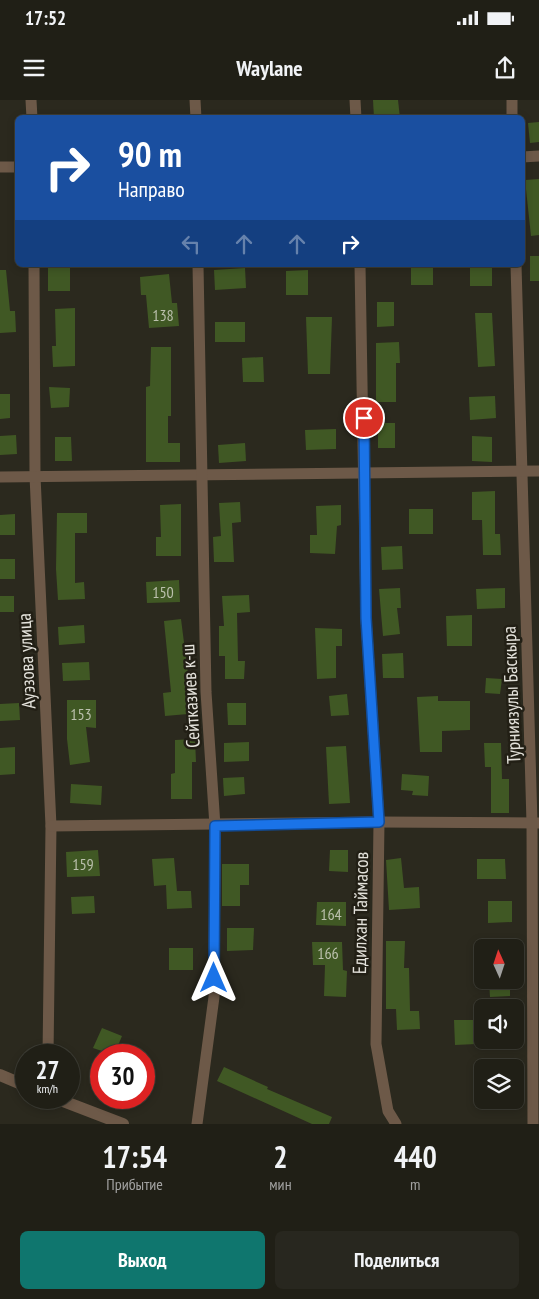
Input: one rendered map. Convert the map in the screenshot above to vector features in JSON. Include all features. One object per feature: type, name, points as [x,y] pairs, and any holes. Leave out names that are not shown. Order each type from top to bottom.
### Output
[{"type":"street","points":[[31,100],[32,115]]},
{"type":"street","points":[[195,100],[196,115]]},
{"type":"street","points":[[356,100],[356,115]]},
{"type":"street","points":[[512,100],[512,115]]},
{"type":"street","points":[[525,157],[539,156]]},
{"type":"street","points":[[0,167],[15,167]]},
{"type":"street","name":"Ауэзова улица","points":[[34,267],[35,476],[51,826],[48,1044]]},
{"type":"street","name":"Сейтказиев к-ш","points":[[197,1124],[214,997],[215,826],[206,692],[198,267]]},
{"type":"street","name":"Едилхан Таймасов","points":[[360,267],[366,618],[379,822],[376,1044],[388,1111],[396,1124]]},
{"type":"street","name":"Турниязулы Баскыра","points":[[516,267],[521,472],[536,823],[532,1124]]},
{"type":"street","points":[[0,477],[539,471]]},
{"type":"street","points":[[51,826],[215,826],[379,822],[536,823]]},
{"type":"street","points":[[0,1075],[15,1081]]},
{"type":"street","points":[[80,1108],[123,1124]]},
{"type":"building","points":[[373,100],[398,100],[400,115],[374,115]]},
{"type":"building","points":[[539,122],[539,142],[530,143],[528,123]]},
{"type":"building","points":[[539,179],[539,235],[531,236],[525,180]]},
{"type":"building","points":[[530,256],[539,256],[539,281],[530,281]]},
{"type":"building","points":[[48,267],[70,267],[70,291],[48,291]]},
{"type":"building","points":[[411,267],[433,267],[433,285],[411,285]]},
{"type":"building","points":[[470,267],[492,267],[492,286],[470,286]]},
{"type":"building","points":[[245,268],[246,288],[215,290],[214,270]]},
{"type":"building","points":[[0,270],[6,270],[10,311],[15,311],[16,332],[0,333]]},
{"type":"building","points":[[308,270],[308,295],[286,295],[286,271]]},
{"type":"building","points":[[169,274],[172,303],[177,303],[179,326],[149,328],[146,295],[141,295],[140,277]]},
{"type":"building","points":[[377,302],[394,302],[394,326],[377,327]]},
{"type":"building","points":[[75,308],[75,366],[53,367],[52,346],[56,346],[55,309]]},
{"type":"building","points":[[475,313],[492,313],[495,366],[478,367]]},
{"type":"building","points":[[306,317],[332,317],[330,374],[308,374]]},
{"type":"building","points":[[215,322],[245,322],[245,342],[215,342]]},
{"type":"building","points":[[399,342],[400,363],[396,363],[396,402],[376,402],[376,343]]},
{"type":"building","points":[[151,347],[171,347],[171,416],[168,416],[168,443],[180,443],[180,462],[146,462],[146,387],[150,386]]},
{"type":"building","points":[[263,357],[264,382],[243,382],[242,358]]},
{"type":"building","points":[[49,387],[70,388],[69,407],[51,408]]},
{"type":"building","points":[[0,394],[10,394],[10,418],[0,419]]},
{"type":"building","points":[[495,396],[496,418],[470,420],[469,397]]},
{"type":"building","points":[[378,423],[395,423],[395,448],[378,448]]},
{"type":"building","points":[[336,429],[336,449],[306,450],[305,430]]},
{"type":"building","points":[[16,435],[17,454],[0,455],[0,436]]},
{"type":"building","points":[[472,436],[492,437],[492,462],[472,461]]},
{"type":"building","points":[[55,437],[71,437],[72,461],[55,461]]},
{"type":"building","points":[[245,443],[246,461],[219,463],[218,445]]},
{"type":"building","points":[[495,491],[495,534],[500,534],[501,555],[483,555],[482,520],[472,520],[472,492]]},
{"type":"building","points":[[240,502],[241,522],[232,523],[234,562],[214,562],[213,537],[221,536],[219,503]]},
{"type":"building","points":[[181,504],[181,556],[156,556],[156,537],[161,537],[160,505]]},
{"type":"building","points":[[341,505],[341,525],[337,526],[335,554],[310,553],[310,535],[317,535],[316,506]]},
{"type":"building","points":[[409,509],[433,509],[433,534],[409,534]]},
{"type":"building","points":[[57,513],[87,513],[87,533],[75,533],[75,583],[84,582],[85,599],[58,600],[56,569]]},
{"type":"building","points":[[15,514],[15,535],[0,535],[0,515]]},
{"type":"building","points":[[402,546],[403,569],[382,570],[381,547]]},
{"type":"building","points":[[0,559],[15,559],[15,579],[0,579]]},
{"type":"building","points":[[179,580],[180,602],[147,603],[146,582]]},
{"type":"building","points":[[400,588],[401,608],[397,608],[400,634],[383,636],[379,589]]},
{"type":"building","points":[[505,588],[505,608],[477,609],[476,589]]},
{"type":"building","points":[[249,595],[250,612],[237,613],[238,661],[245,661],[244,679],[225,679],[225,656],[219,656],[219,626],[224,626],[222,596]]},
{"type":"building","points":[[0,596],[14,596],[14,612],[0,612]]},
{"type":"building","points":[[472,615],[472,646],[447,646],[446,616]]},
{"type":"building","points":[[181,619],[189,682],[185,682],[188,714],[165,716],[163,693],[171,692],[164,621]]},
{"type":"building","points":[[84,625],[85,643],[59,645],[58,627]]},
{"type":"building","points":[[315,628],[342,629],[342,646],[336,646],[336,678],[317,679]]},
{"type":"building","points":[[403,653],[404,678],[383,678],[382,654]]},
{"type":"building","points":[[89,662],[90,680],[63,681],[62,663]]},
{"type":"building","points":[[486,678],[502,679],[500,694],[485,693]]},
{"type":"building","points":[[347,694],[349,715],[331,716],[329,696]]},
{"type":"building","points":[[438,696],[438,701],[470,701],[470,730],[442,731],[442,752],[420,752],[417,697]]},
{"type":"building","points":[[67,700],[96,700],[96,728],[86,727],[90,762],[70,765],[67,739]]},
{"type":"building","points":[[19,703],[20,720],[0,721],[0,704]]},
{"type":"building","points":[[227,703],[246,703],[246,725],[228,725]]},
{"type":"building","points":[[195,739],[196,762],[192,762],[192,799],[171,799],[171,774],[175,773],[175,740]]},
{"type":"building","points":[[249,742],[249,761],[224,762],[224,743]]},
{"type":"building","points":[[484,743],[501,743],[502,779],[509,779],[509,813],[491,813],[491,767],[485,767]]},
{"type":"building","points":[[346,746],[350,803],[329,804],[326,747]]},
{"type":"building","points":[[15,747],[15,774],[0,775],[0,748]]},
{"type":"building","points":[[402,774],[429,776],[428,796],[412,795],[413,791],[401,790]]},
{"type":"building","points":[[244,777],[245,794],[224,796],[223,778]]},
{"type":"building","points":[[71,784],[102,786],[101,805],[70,803]]},
{"type":"building","points":[[98,850],[100,876],[67,877],[66,852]]},
{"type":"building","points":[[330,850],[348,850],[348,872],[329,871]]},
{"type":"building","points":[[174,858],[177,891],[191,891],[192,908],[167,909],[166,885],[154,886],[152,859]]},
{"type":"building","points":[[401,858],[404,888],[419,887],[420,908],[389,910],[386,860]]},
{"type":"building","points":[[477,859],[505,859],[506,879],[477,879]]},
{"type":"building","points":[[222,864],[249,864],[249,885],[240,885],[240,906],[222,906]]},
{"type":"building","points":[[94,896],[95,913],[72,914],[71,897]]},
{"type":"building","points":[[488,901],[512,901],[512,922],[488,923]]},
{"type":"building","points":[[317,902],[346,902],[346,926],[316,925]]},
{"type":"building","points":[[227,928],[254,928],[253,950],[227,951]]},
{"type":"building","points":[[386,941],[405,941],[404,968],[409,968],[410,1011],[419,1011],[420,1029],[397,1030],[396,1009],[386,1009]]},
{"type":"building","points":[[312,942],[342,942],[343,970],[347,971],[346,997],[324,996],[325,965],[313,965]]},
{"type":"building","points":[[169,948],[193,948],[193,970],[169,970]]},
{"type":"building","points":[[490,989],[510,989],[510,996],[490,997]]},
{"type":"building","points":[[454,1020],[474,1020],[474,1044],[455,1045]]},
{"type":"building","points":[[102,1028],[122,1036],[119,1044],[95,1044]]},
{"type":"building","points":[[224,1067],[268,1087],[267,1089],[332,1117],[329,1124],[312,1124],[217,1081]]},
{"type":"route","points":[[214,978],[215,826],[379,822],[366,618],[364,418]]}]
